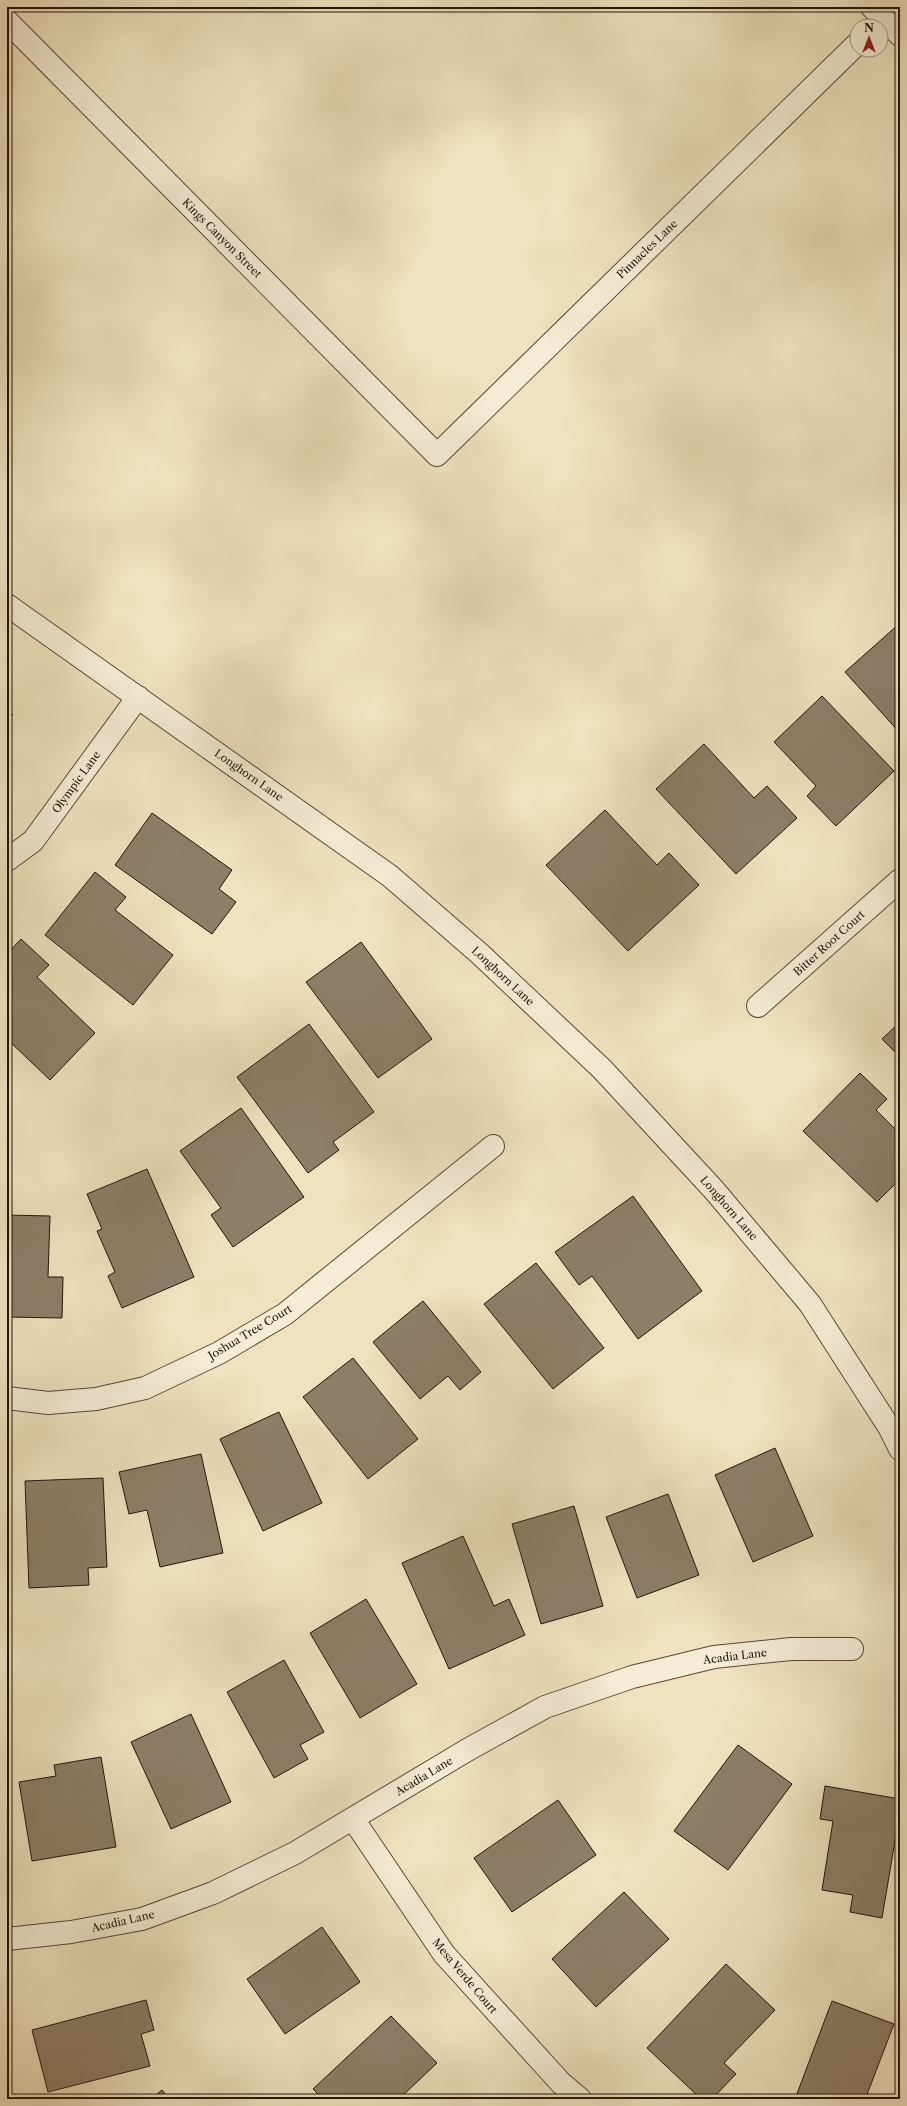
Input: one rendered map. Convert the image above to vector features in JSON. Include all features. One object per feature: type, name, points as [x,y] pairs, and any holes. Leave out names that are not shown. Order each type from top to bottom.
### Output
[{"type":"street","points":[[877,17],[900,35]]},
{"type":"street","name":"Kings Canyon Street","points":[[7,21],[436,455]]},
{"type":"street","name":"Pinnacles Lane","points":[[436,455],[849,52]]},
{"type":"street","name":"Longhorn Lane","points":[[7,605],[390,876],[480,954],[602,1070],[714,1190],[810,1304],[890,1427],[900,1449]]},
{"type":"street","name":"Olympic Lane","points":[[7,860],[33,841],[138,697]]},
{"type":"street","name":"Bitter Root Court","points":[[758,1006],[900,880]]},
{"type":"street","name":"Joshua Tree Court","points":[[7,1398],[48,1403],[96,1399],[145,1388],[219,1353],[285,1314],[493,1146]]},
{"type":"street","name":"Acadia Lane","points":[[7,1939],[71,1932],[142,1919],[213,1893],[295,1853],[469,1749],[546,1708],[632,1677],[714,1657],[790,1650],[852,1650]]},
{"type":"street","name":"Mesa Verde Court","points":[[353,1819],[444,1954],[539,2060],[580,2099]]},
{"type":"building","points":[[900,623],[900,733],[845,672]]},
{"type":"building","points":[[822,696],[894,771],[836,826],[807,796],[816,786],[774,742]]},
{"type":"building","points":[[7,709],[13,715],[7,721]]},
{"type":"building","points":[[704,744],[754,798],[767,786],[797,818],[736,874],[656,789]]},
{"type":"building","points":[[605,810],[657,865],[669,853],[699,885],[628,951],[546,865]]},
{"type":"building","points":[[152,813],[232,870],[219,889],[236,902],[212,934],[115,865]]},
{"type":"building","points":[[95,872],[126,897],[115,910],[173,955],[133,1005],[45,935]]},
{"type":"building","points":[[21,939],[49,965],[37,977],[95,1033],[50,1080],[7,1039],[7,954]]},
{"type":"building","points":[[361,942],[432,1039],[378,1078],[306,982]]},
{"type":"building","points":[[900,1022],[900,1057],[882,1039]]},
{"type":"building","points":[[309,1024],[374,1112],[333,1142],[339,1150],[308,1173],[237,1077]]},
{"type":"building","points":[[860,1073],[887,1099],[876,1110],[900,1134],[900,1179],[877,1202],[803,1131]]},
{"type":"building","points":[[241,1108],[304,1197],[233,1247],[211,1215],[221,1208],[180,1151]]},
{"type":"building","points":[[147,1169],[194,1277],[122,1308],[108,1276],[115,1272],[97,1231],[102,1229],[87,1194]]},
{"type":"building","points":[[633,1196],[702,1291],[638,1339],[592,1276],[579,1285],[555,1252]]},
{"type":"building","points":[[7,1215],[50,1216],[48,1277],[63,1277],[62,1318],[7,1317]]},
{"type":"building","points":[[536,1263],[604,1348],[553,1389],[484,1304]]},
{"type":"building","points":[[423,1301],[481,1372],[460,1390],[448,1376],[420,1399],[373,1342]]},
{"type":"building","points":[[353,1358],[418,1439],[368,1479],[303,1397]]},
{"type":"building","points":[[279,1412],[322,1503],[263,1531],[220,1439]]},
{"type":"building","points":[[775,1448],[813,1536],[753,1562],[715,1475]]},
{"type":"building","points":[[201,1454],[223,1553],[160,1567],[147,1510],[129,1514],[119,1472]]},
{"type":"building","points":[[103,1478],[107,1567],[88,1568],[89,1585],[29,1588],[25,1481]]},
{"type":"building","points":[[668,1494],[699,1575],[637,1598],[606,1517]]},
{"type":"building","points":[[574,1506],[603,1606],[541,1624],[512,1524]]},
{"type":"building","points":[[463,1536],[494,1606],[509,1599],[525,1635],[449,1669],[402,1563]]},
{"type":"building","points":[[366,1599],[417,1684],[360,1718],[310,1633]]},
{"type":"building","points":[[284,1660],[324,1732],[300,1745],[308,1759],[274,1778],[227,1692]]},
{"type":"building","points":[[191,1714],[231,1802],[171,1829],[131,1742]]},
{"type":"building","points":[[738,1745],[792,1784],[728,1870],[674,1831]]},
{"type":"building","points":[[101,1757],[116,1847],[32,1861],[19,1782],[56,1776],[54,1765]]},
{"type":"building","points":[[825,1786],[900,1799],[900,1811],[882,1918],[850,1912],[853,1895],[822,1890],[833,1821],[820,1819]]},
{"type":"building","points":[[558,1800],[596,1855],[512,1912],[474,1858]]},
{"type":"building","points":[[624,1892],[669,1939],[596,2007],[552,1959]]},
{"type":"building","points":[[322,1927],[360,1982],[285,2034],[247,1979]]},
{"type":"building","points":[[726,1964],[775,2010],[724,2063],[736,2074],[712,2099],[701,2099],[647,2048]]},
{"type":"building","points":[[146,2000],[154,2030],[141,2034],[150,2066],[48,2092],[32,2030]]},
{"type":"building","points":[[832,2001],[894,2024],[866,2097],[871,2099],[795,2099]]},
{"type":"building","points":[[391,2016],[437,2063],[399,2099],[323,2099],[313,2089]]},
{"type":"building","points":[[162,2090],[169,2099],[151,2099]]}]
